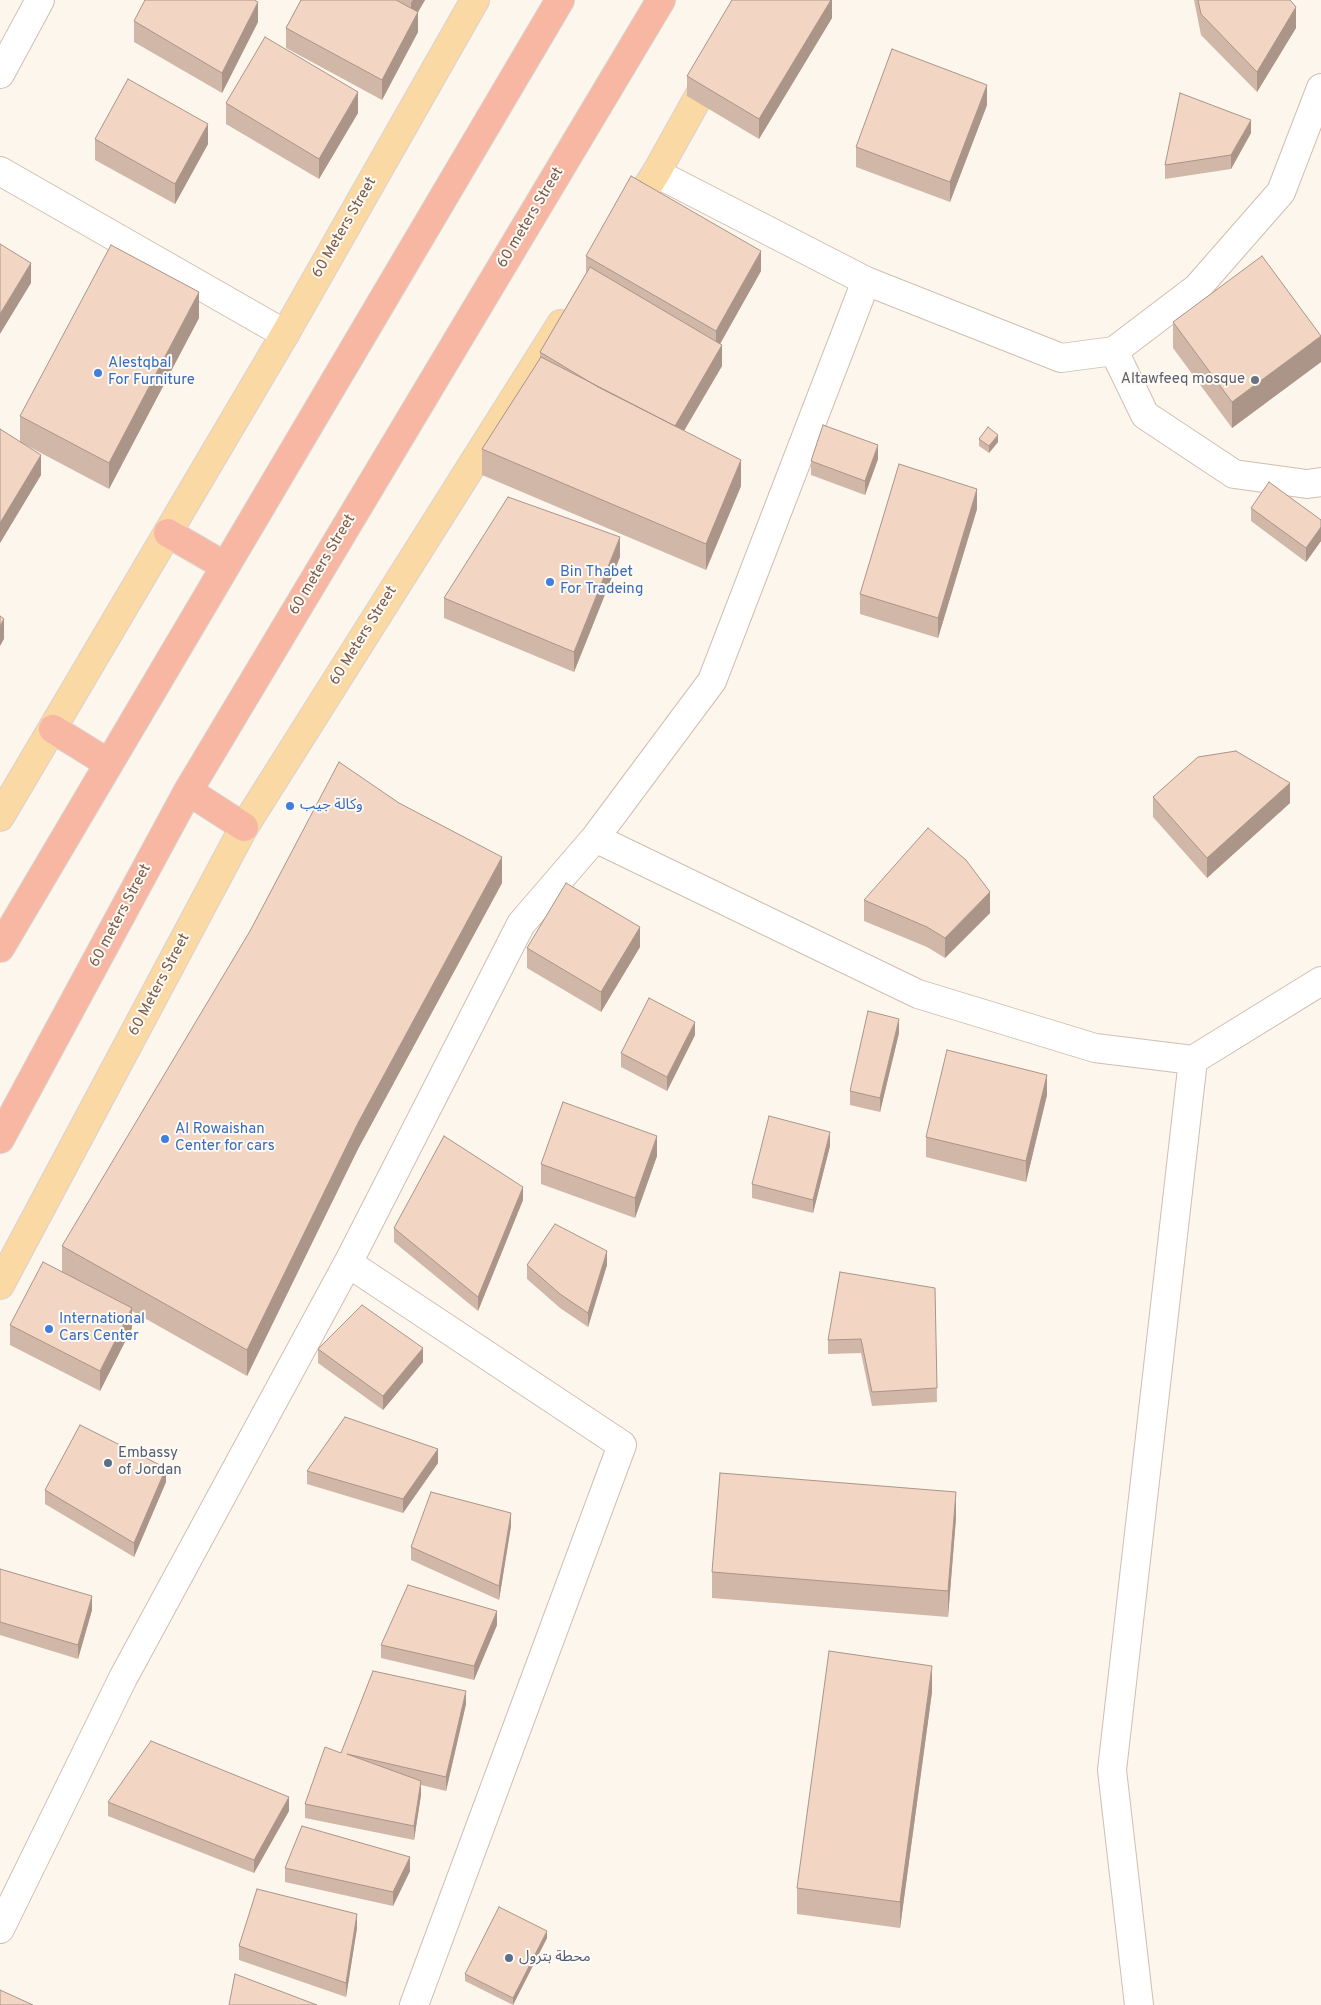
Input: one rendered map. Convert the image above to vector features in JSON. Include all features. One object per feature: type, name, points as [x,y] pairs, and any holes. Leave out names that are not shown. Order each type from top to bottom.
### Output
[{"type":"highway","points":[[0,948],[560,0]]},
{"type":"highway","name":"60 meters Street","points":[[0,1139],[188,791],[662,0]]},
{"type":"highway","points":[[168,533],[225,566]]},
{"type":"highway","points":[[53,729],[108,763]]},
{"type":"highway","points":[[188,791],[244,827]]},
{"type":"main road","name":"60 Meters Street","points":[[0,817],[285,334],[475,0]]},
{"type":"main road","points":[[613,240],[656,173],[728,43]]},
{"type":"main road","name":"60 Meters Street","points":[[0,1285],[244,827],[571,307]]},
{"type":"street","points":[[0,74],[40,0]]},
{"type":"street","points":[[656,173],[866,280],[1061,358],[1114,351],[1197,288],[1281,192],[1321,88]]},
{"type":"street","points":[[0,171],[285,334]]},
{"type":"street","points":[[0,1929],[123,1678],[348,1262],[521,924],[594,838],[712,681],[866,280]]},
{"type":"street","points":[[1114,351],[1144,415],[1234,474],[1307,484],[1321,482]]},
{"type":"street","points":[[594,838],[918,994],[1095,1048],[1193,1060],[1321,981]]},
{"type":"street","points":[[1139,2005],[1112,1770],[1193,1060]]},
{"type":"street","points":[[348,1262],[622,1445],[414,2005]]},
{"type":"building","points":[[145,0],[254,0],[258,2],[222,73],[134,21]]},
{"type":"building","points":[[301,0],[396,0],[418,12],[382,80],[286,28]]},
{"type":"building","points":[[732,0],[831,0],[759,119],[687,76]]},
{"type":"building","points":[[1198,0],[1290,0],[1296,7],[1257,72],[1201,14]]},
{"type":"building","points":[[265,37],[358,92],[319,159],[226,103]]},
{"type":"building","points":[[892,49],[987,85],[950,182],[856,147]]},
{"type":"building","points":[[128,79],[208,124],[175,184],[95,139]]},
{"type":"building","points":[[1180,93],[1251,120],[1231,155],[1165,165]]},
{"type":"building","points":[[631,176],[761,251],[716,331],[586,256]]},
{"type":"building","points":[[0,244],[31,263],[0,314]]},
{"type":"building","points":[[111,245],[199,292],[109,463],[20,416]]},
{"type":"building","points":[[1262,256],[1321,336],[1232,402],[1173,322]]},
{"type":"building","points":[[590,267],[722,345],[675,426],[598,387],[540,352]]},
{"type":"building","points":[[541,357],[741,460],[706,544],[482,449]]},
{"type":"building","points":[[823,425],[878,445],[865,481],[811,461]]},
{"type":"building","points":[[988,427],[998,435],[989,446],[979,439]]},
{"type":"building","points":[[0,429],[41,455],[0,523]]},
{"type":"building","points":[[899,464],[977,489],[938,618],[860,594]]},
{"type":"building","points":[[1269,482],[1321,520],[1321,527],[1306,548],[1251,508]]},
{"type":"building","points":[[508,497],[620,537],[574,652],[444,598]]},
{"type":"building","points":[[0,616],[4,619],[0,626]]},
{"type":"building","points":[[1236,751],[1290,783],[1207,858],[1153,797],[1198,757]]},
{"type":"building","points":[[339,762],[399,803],[502,857],[358,1123],[247,1350],[62,1246],[250,931]]},
{"type":"building","points":[[928,828],[966,860],[990,892],[945,938],[927,927],[864,900]]},
{"type":"building","points":[[566,883],[640,927],[601,992],[527,948]]},
{"type":"building","points":[[649,998],[695,1022],[667,1077],[621,1053]]},
{"type":"building","points":[[868,1011],[899,1019],[880,1098],[850,1091]]},
{"type":"building","points":[[947,1050],[1047,1075],[1026,1161],[926,1137]]},
{"type":"building","points":[[563,1102],[657,1136],[635,1198],[541,1164]]},
{"type":"building","points":[[769,1116],[830,1132],[813,1200],[752,1184]]},
{"type":"building","points":[[444,1136],[523,1187],[478,1297],[394,1228]]},
{"type":"building","points":[[555,1224],[607,1251],[588,1313],[560,1294],[527,1265]]},
{"type":"building","points":[[43,1262],[132,1308],[100,1371],[10,1325]]},
{"type":"building","points":[[840,1272],[935,1288],[937,1388],[872,1392],[861,1339],[828,1340]]},
{"type":"building","points":[[362,1305],[423,1348],[383,1396],[318,1349]]},
{"type":"building","points":[[345,1417],[438,1449],[403,1499],[307,1471]]},
{"type":"building","points":[[80,1425],[166,1468],[134,1543],[45,1490]]},
{"type":"building","points":[[720,1473],[956,1492],[948,1591],[712,1572]]},
{"type":"building","points":[[431,1492],[511,1513],[499,1586],[411,1547]]},
{"type":"building","points":[[0,1569],[92,1596],[78,1645],[0,1622]]},
{"type":"building","points":[[408,1585],[497,1611],[474,1666],[381,1645]]},
{"type":"building","points":[[829,1651],[932,1666],[900,1902],[797,1888]]},
{"type":"building","points":[[373,1671],[466,1691],[446,1777],[347,1754],[421,1781],[414,1826],[305,1804],[325,1747],[341,1753]]},
{"type":"building","points":[[151,1741],[289,1797],[254,1860],[108,1802]]},
{"type":"building","points":[[302,1826],[410,1857],[393,1892],[285,1868]]},
{"type":"building","points":[[257,1889],[357,1914],[346,1983],[239,1946]]},
{"type":"building","points":[[499,1907],[547,1931],[513,1998],[465,1974]]},
{"type":"building","points":[[235,1974],[317,2005],[229,2005]]},
{"type":"building","points":[[0,1990],[33,2005],[0,2005]]},
{"type":"place","name":"Alestqbal For Furniture","points":[[98,373]]},
{"type":"place","name":"Altawfeeq mosque","points":[[1255,380]]},
{"type":"place","name":"Bin Thabet For Tradeing","points":[[550,582]]},
{"type":"place","name":"وكالة جيب","points":[[290,806]]},
{"type":"place","name":"Al Rowaishan Center for cars","points":[[165,1139]]},
{"type":"place","name":"International Cars Center","points":[[49,1329]]},
{"type":"place","name":"Embassy of Jordan","points":[[108,1463]]},
{"type":"place","name":"محطة بترول","points":[[509,1958]]}]
